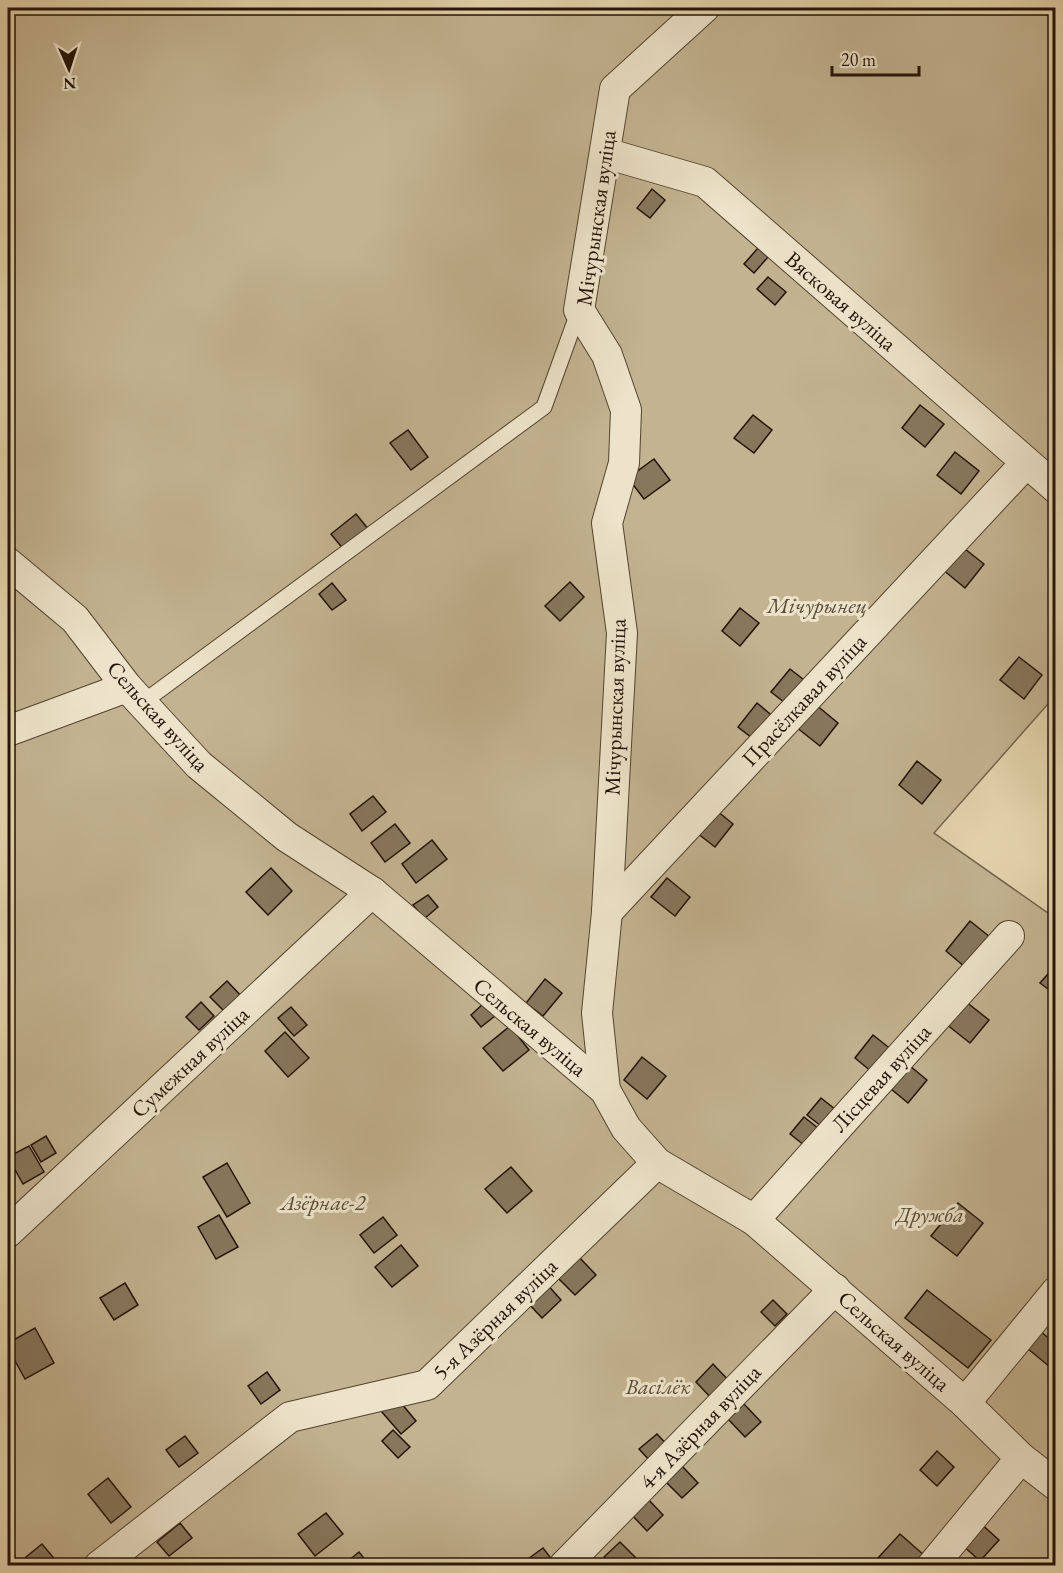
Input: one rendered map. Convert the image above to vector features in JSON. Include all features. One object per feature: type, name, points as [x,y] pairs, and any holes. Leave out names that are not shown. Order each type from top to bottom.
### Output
[{"type":"street","name":"Мічурынская вуліца","points":[[605,1090],[597,1013],[607,912],[622,633],[607,523],[624,463],[626,410],[607,356],[579,310],[615,89],[704,8]]},
{"type":"street","name":"Вясковая вуліца","points":[[605,153],[705,182],[1056,488]]},
{"type":"street","name":"Прасёлкавая вуліца","points":[[607,912],[1026,463]]},
{"type":"street","name":"Сельская вуліца","points":[[8,563],[75,619],[134,695],[199,765],[287,837],[372,892],[605,1090],[626,1128],[657,1163],[754,1220],[965,1403],[1021,1458],[1056,1485]]},
{"type":"street","points":[[8,731],[134,695]]},
{"type":"street","name":"Сумежная вуліца","points":[[8,1232],[372,892]]},
{"type":"street","name":"Лісцевая вуліца","points":[[754,1220],[1009,936]]},
{"type":"street","name":"5-я Азёрная вуліца","points":[[99,1566],[290,1418],[427,1385],[657,1163]]},
{"type":"street","name":"4-я Азёрная вуліца","points":[[564,1566],[835,1289]]},
{"type":"street","points":[[965,1403],[1056,1292]]},
{"type":"street","points":[[932,1566],[1021,1458]]},
{"type":"lane","points":[[134,695],[544,407],[579,310]]},
{"type":"green space","points":[[8,8],[1055,8],[1055,696],[934,833],[1055,918],[1055,1565],[8,1566]]},
{"type":"building","points":[[652,189],[665,200],[650,218],[637,208]]},
{"type":"building","points":[[758,248],[768,257],[754,273],[744,264]]},
{"type":"building","points":[[768,277],[786,292],[775,305],[757,289]]},
{"type":"building","points":[[920,405],[944,424],[925,447],[902,428]]},
{"type":"building","points":[[753,415],[772,430],[754,453],[734,438]]},
{"type":"building","points":[[408,430],[428,457],[411,470],[390,443]]},
{"type":"building","points":[[955,452],[979,471],[961,494],[937,475]]},
{"type":"building","points":[[654,459],[670,480],[644,499],[628,478]]},
{"type":"building","points":[[356,514],[369,530],[344,550],[331,534]]},
{"type":"building","points":[[960,545],[984,564],[965,588],[942,569]]},
{"type":"building","points":[[570,582],[584,597],[560,621],[545,606]]},
{"type":"building","points":[[332,583],[346,600],[332,610],[319,594]]},
{"type":"building","points":[[740,608],[759,623],[740,646],[722,631]]},
{"type":"building","points":[[1019,657],[1042,675],[1024,699],[1000,680]]},
{"type":"building","points":[[790,669],[808,683],[789,706],[771,692]]},
{"type":"building","points":[[757,703],[775,718],[756,741],[738,727]]},
{"type":"building","points":[[815,704],[838,723],[820,746],[796,727]]},
{"type":"building","points":[[917,761],[941,780],[922,804],[899,785]]},
{"type":"building","points":[[373,796],[386,812],[362,831],[350,814]]},
{"type":"building","points":[[716,810],[733,824],[715,847],[697,833]]},
{"type":"building","points":[[395,824],[410,843],[385,862],[371,843]]},
{"type":"building","points":[[432,840],[447,859],[416,883],[402,864]]},
{"type":"building","points":[[271,868],[292,891],[268,915],[246,892]]},
{"type":"building","points":[[667,878],[690,897],[675,916],[651,897]]},
{"type":"building","points":[[428,895],[438,907],[424,919],[413,905]]},
{"type":"building","points":[[970,921],[990,937],[965,967],[946,951]]},
{"type":"building","points":[[1056,965],[1056,995],[1040,983]]},
{"type":"building","points":[[545,979],[562,993],[543,1016],[526,1003]]},
{"type":"building","points":[[227,981],[244,999],[228,1015],[210,997]]},
{"type":"building","points":[[965,1001],[989,1020],[970,1043],[946,1024]]},
{"type":"building","points":[[201,1002],[214,1016],[199,1030],[186,1017]]},
{"type":"building","points":[[484,1003],[495,1016],[481,1027],[471,1015]]},
{"type":"building","points":[[291,1007],[307,1025],[294,1036],[278,1018]]},
{"type":"building","points":[[510,1026],[529,1050],[503,1071],[483,1048]]},
{"type":"building","points":[[285,1032],[309,1058],[288,1077],[265,1051]]},
{"type":"building","points":[[873,1035],[897,1054],[878,1077],[855,1058]]},
{"type":"building","points":[[642,1057],[666,1076],[647,1099],[624,1080]]},
{"type":"building","points":[[904,1061],[927,1080],[908,1103],[885,1084]]},
{"type":"building","points":[[821,1098],[840,1113],[826,1130],[807,1115]]},
{"type":"building","points":[[804,1117],[823,1132],[809,1149],[790,1134]]},
{"type":"building","points":[[46,1136],[56,1153],[41,1162],[31,1145]]},
{"type":"building","points":[[29,1146],[44,1172],[23,1184],[8,1157]]},
{"type":"building","points":[[227,1163],[250,1203],[227,1217],[203,1177]]},
{"type":"building","points":[[511,1167],[532,1191],[507,1213],[485,1189]]},
{"type":"building","points":[[958,1203],[983,1223],[957,1256],[931,1236]]},
{"type":"building","points":[[219,1215],[238,1247],[216,1259],[198,1227]]},
{"type":"building","points":[[383,1217],[397,1235],[374,1253],[360,1235]]},
{"type":"building","points":[[401,1245],[418,1266],[392,1287],[375,1267]]},
{"type":"building","points":[[579,1257],[596,1275],[575,1295],[558,1278]]},
{"type":"building","points":[[125,1283],[138,1305],[114,1320],[100,1298]]},
{"type":"building","points":[[546,1283],[561,1300],[542,1318],[526,1301]]},
{"type":"building","points":[[927,1290],[991,1340],[968,1368],[905,1318]]},
{"type":"building","points":[[773,1300],[787,1314],[775,1326],[761,1312]]},
{"type":"building","points":[[35,1328],[54,1363],[25,1379],[8,1348],[8,1343]]},
{"type":"building","points":[[1040,1331],[1056,1344],[1056,1361],[1050,1367],[1027,1348]]},
{"type":"building","points":[[713,1364],[733,1385],[715,1402],[696,1382]]},
{"type":"building","points":[[267,1372],[280,1390],[261,1404],[248,1386]]},
{"type":"building","points":[[396,1397],[416,1421],[401,1434],[381,1411]]},
{"type":"building","points":[[744,1404],[761,1422],[745,1437],[728,1419]]},
{"type":"building","points":[[393,1430],[410,1447],[398,1458],[382,1441]]},
{"type":"building","points":[[657,1434],[671,1449],[653,1464],[639,1449]]},
{"type":"building","points":[[185,1436],[198,1453],[179,1467],[166,1450]]},
{"type":"building","points":[[937,1451],[954,1467],[937,1486],[920,1470]]},
{"type":"building","points":[[681,1465],[698,1483],[682,1498],[665,1481]]},
{"type":"building","points":[[108,1478],[131,1507],[111,1523],[88,1494]]},
{"type":"building","points":[[646,1497],[663,1515],[647,1531],[630,1513]]},
{"type":"building","points":[[326,1513],[343,1534],[315,1556],[298,1534]]},
{"type":"building","points":[[979,1522],[999,1540],[980,1561],[960,1543]]},
{"type":"building","points":[[180,1523],[192,1538],[169,1556],[157,1542]]},
{"type":"building","points":[[900,1534],[925,1556],[916,1566],[887,1566],[878,1558]]},
{"type":"building","points":[[620,1542],[638,1560],[632,1566],[612,1566],[604,1557]]},
{"type":"building","points":[[42,1544],[57,1562],[53,1566],[23,1566],[20,1562]]},
{"type":"building","points":[[543,1548],[556,1565],[520,1566],[520,1565]]},
{"type":"building","points":[[359,1552],[370,1566],[342,1566]]},
{"type":"park label","name":"Мічурынец","points":[[817,605]]},
{"type":"park label","name":"Азёрнае-2","points":[[323,1202]]},
{"type":"park label","name":"Дружба","points":[[930,1214]]},
{"type":"park label","name":"Васілёк","points":[[658,1386]]}]
